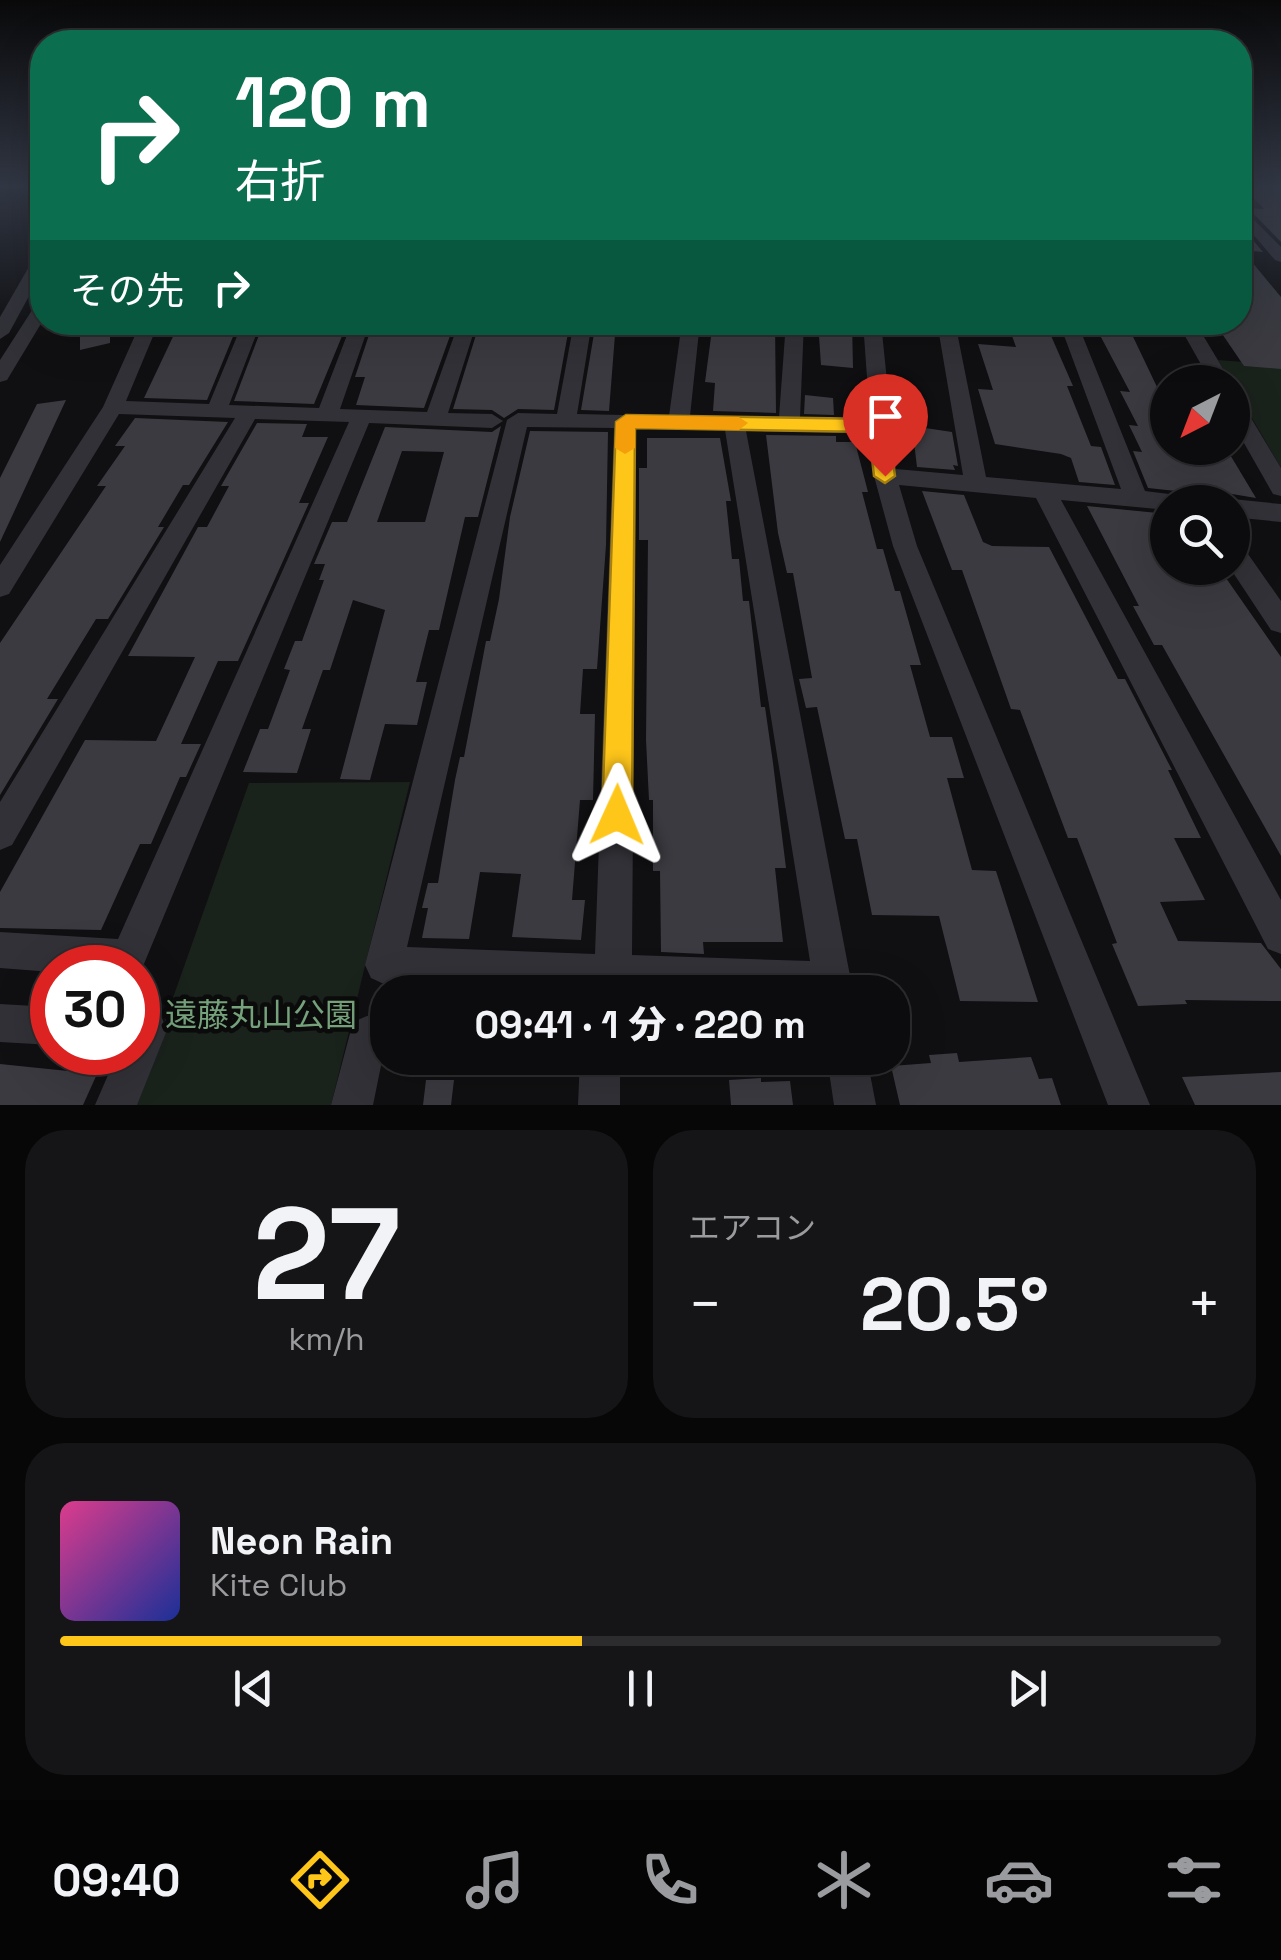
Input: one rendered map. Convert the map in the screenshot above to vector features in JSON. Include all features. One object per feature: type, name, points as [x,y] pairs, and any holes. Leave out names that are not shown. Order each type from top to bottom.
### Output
[{"type":"street","points":[[1263,237],[1281,257]]},
{"type":"street","points":[[1281,270],[1272,269],[1281,280]]},
{"type":"street","points":[[0,333],[30,279]]},
{"type":"street","points":[[0,376],[30,327]]},
{"type":"street","points":[[0,587],[113,407],[144,335]]},
{"type":"street","points":[[216,411],[247,335]]},
{"type":"street","points":[[328,415],[356,335]]},
{"type":"street","points":[[435,419],[464,335]]},
{"type":"street","points":[[566,420],[581,335]]},
{"type":"street","points":[[679,422],[689,335]]},
{"type":"street","points":[[789,424],[794,335]]},
{"type":"street","points":[[873,335],[885,476],[905,546],[1129,1105]]},
{"type":"street","points":[[948,335],[976,485]]},
{"type":"street","points":[[1073,335],[1136,500]]},
{"type":"street","points":[[1194,335],[1211,365]]},
{"type":"street","points":[[113,407],[492,420]]},
{"type":"street","points":[[0,834],[249,412]]},
{"type":"street","points":[[0,950],[128,958],[362,416]]},
{"type":"street","points":[[734,423],[832,981],[384,965],[518,420],[566,420],[626,422],[679,422],[734,423],[789,424],[878,426]]},
{"type":"street","points":[[613,973],[626,422]]},
{"type":"street","points":[[1250,434],[1281,488]]},
{"type":"street","points":[[885,476],[1150,501]]},
{"type":"street","points":[[1044,491],[1281,936]]},
{"type":"street","points":[[1250,510],[1281,513]]},
{"type":"street","points":[[1250,578],[1281,622]]},
{"type":"street","points":[[0,1023],[30,1025]]},
{"type":"street","points":[[352,1105],[370,1036]]},
{"type":"street","points":[[116,1105],[128,1075]]},
{"type":"street","points":[[599,1105],[600,1075]]},
{"type":"street","points":[[849,1075],[855,1105]]},
{"type":"green space","points":[[1218,360],[1281,365],[1281,468],[1250,415],[1250,365],[1221,365]]},
{"type":"green space","name":"遠藤丸山公園","points":[[410,782],[331,1105],[135,1105],[146,1075],[160,1075],[160,1034],[249,783]]},
{"type":"building","points":[[1252,239],[1263,252],[1252,251]]},
{"type":"building","points":[[1252,262],[1281,297],[1281,369],[1243,365],[1223,335],[1252,335]]},
{"type":"building","points":[[80,335],[110,335],[110,343],[80,350]]},
{"type":"building","points":[[174,335],[234,335],[207,400],[144,398]]},
{"type":"building","points":[[259,335],[342,335],[314,404],[234,401]]},
{"type":"building","points":[[369,335],[450,335],[424,408],[356,405],[365,377],[355,377]]},
{"type":"building","points":[[476,335],[568,335],[554,410],[518,409],[504,418],[492,410],[453,409]]},
{"type":"building","points":[[594,335],[615,335],[609,411],[581,410]]},
{"type":"building","points":[[711,335],[775,335],[776,413],[713,411],[715,383],[705,382]]},
{"type":"building","points":[[819,335],[852,335],[853,368],[821,365]]},
{"type":"building","points":[[1012,335],[1051,335],[1073,386],[1067,386],[1091,446],[1101,447],[1115,485],[1079,482],[1071,458],[1061,454],[995,444],[978,389],[993,390],[978,344],[1016,347]]},
{"type":"building","points":[[1100,335],[1132,335],[1150,372],[1150,465],[1236,465],[1248,485],[1148,488],[1133,451],[1142,452],[1129,425],[1138,426],[1120,391],[1130,392]]},
{"type":"building","points":[[805,395],[833,398],[834,415],[804,414]]},
{"type":"building","points":[[66,400],[0,542],[0,478],[37,404]]},
{"type":"building","points":[[135,418],[228,422],[189,485],[183,485],[158,527],[164,527],[108,619],[96,619],[47,699],[58,699],[0,795],[0,643],[106,486],[97,486],[125,446],[115,446]]},
{"type":"building","points":[[257,423],[307,424],[302,437],[328,437],[299,503],[309,503],[238,661],[218,661],[181,744],[201,744],[186,777],[180,777],[151,844],[140,844],[101,930],[0,928],[0,892],[85,740],[156,741],[195,657],[128,656],[198,527],[207,527],[229,486],[221,486]]},
{"type":"building","points":[[501,426],[478,517],[465,517],[439,630],[429,630],[416,682],[427,682],[417,725],[385,724],[370,780],[340,779],[385,610],[353,600],[330,670],[323,670],[302,729],[311,729],[297,773],[243,772],[260,729],[268,729],[290,670],[284,669],[295,641],[302,641],[324,580],[319,580],[325,564],[314,564],[332,522],[347,522],[385,427],[492,432]],"holes":[[[402,451],[444,452],[425,522],[377,522]]]},
{"type":"building","points":[[912,426],[952,432],[958,466],[953,465],[955,470],[917,467]]},
{"type":"building","points":[[530,431],[608,432],[606,545],[597,669],[583,669],[580,714],[595,714],[593,800],[580,800],[572,900],[585,900],[581,940],[512,937],[521,874],[480,872],[469,939],[422,938],[428,908],[422,908],[428,883],[438,883],[455,780],[460,757],[464,757],[486,641],[490,641],[510,517]]},
{"type":"building","points":[[766,435],[836,436],[836,442],[855,442],[868,492],[862,492],[877,549],[883,549],[895,591],[900,591],[921,665],[910,665],[930,737],[952,737],[964,778],[947,778],[972,870],[996,871],[1038,1002],[960,1001],[939,916],[872,915],[857,839],[845,839],[817,707],[806,708],[799,679],[812,678],[793,573],[787,573],[778,533]]},
{"type":"building","points":[[647,438],[720,438],[731,501],[726,501],[732,559],[739,559],[743,601],[749,601],[761,707],[765,707],[773,763],[786,868],[775,868],[783,942],[703,942],[704,954],[661,952],[660,871],[653,871],[653,800],[649,800],[646,740],[648,540],[639,540],[639,468],[647,468]]},
{"type":"building","points":[[922,491],[964,495],[983,542],[992,546],[1049,547],[1118,679],[1125,679],[1172,770],[1168,770],[1201,838],[1174,838],[1205,900],[1160,902],[1178,941],[1261,943],[1281,969],[1281,1001],[1185,1000],[1187,1004],[1138,1006],[1112,944],[1117,943],[1077,838],[1068,838],[1020,710],[1011,709],[962,570],[952,570]]},
{"type":"building","points":[[1087,506],[1150,512],[1150,585],[1231,585],[1281,657],[1281,856],[1162,645],[1154,645],[1133,606],[1139,606]]},
{"type":"building","points":[[957,1053],[959,1062],[1031,1057],[1039,1079],[1052,1078],[1061,1105],[900,1105],[893,1075],[910,1075],[910,1065],[931,1063],[929,1055]]},
{"type":"building","points":[[0,1064],[30,1067],[30,1075],[97,1075],[83,1105],[0,1105]]},
{"type":"building","points":[[1281,1072],[1281,1105],[1195,1105],[1182,1077]]},
{"type":"building","points":[[761,1078],[761,1082],[790,1081],[793,1105],[731,1105],[729,1080]]},
{"type":"building","points":[[426,1080],[454,1080],[451,1105],[423,1105]]},
{"type":"slow traffic","points":[[625,448],[626,422],[739,423]]},
{"type":"route","points":[[617,815],[626,422],[878,426],[885,476]]}]
